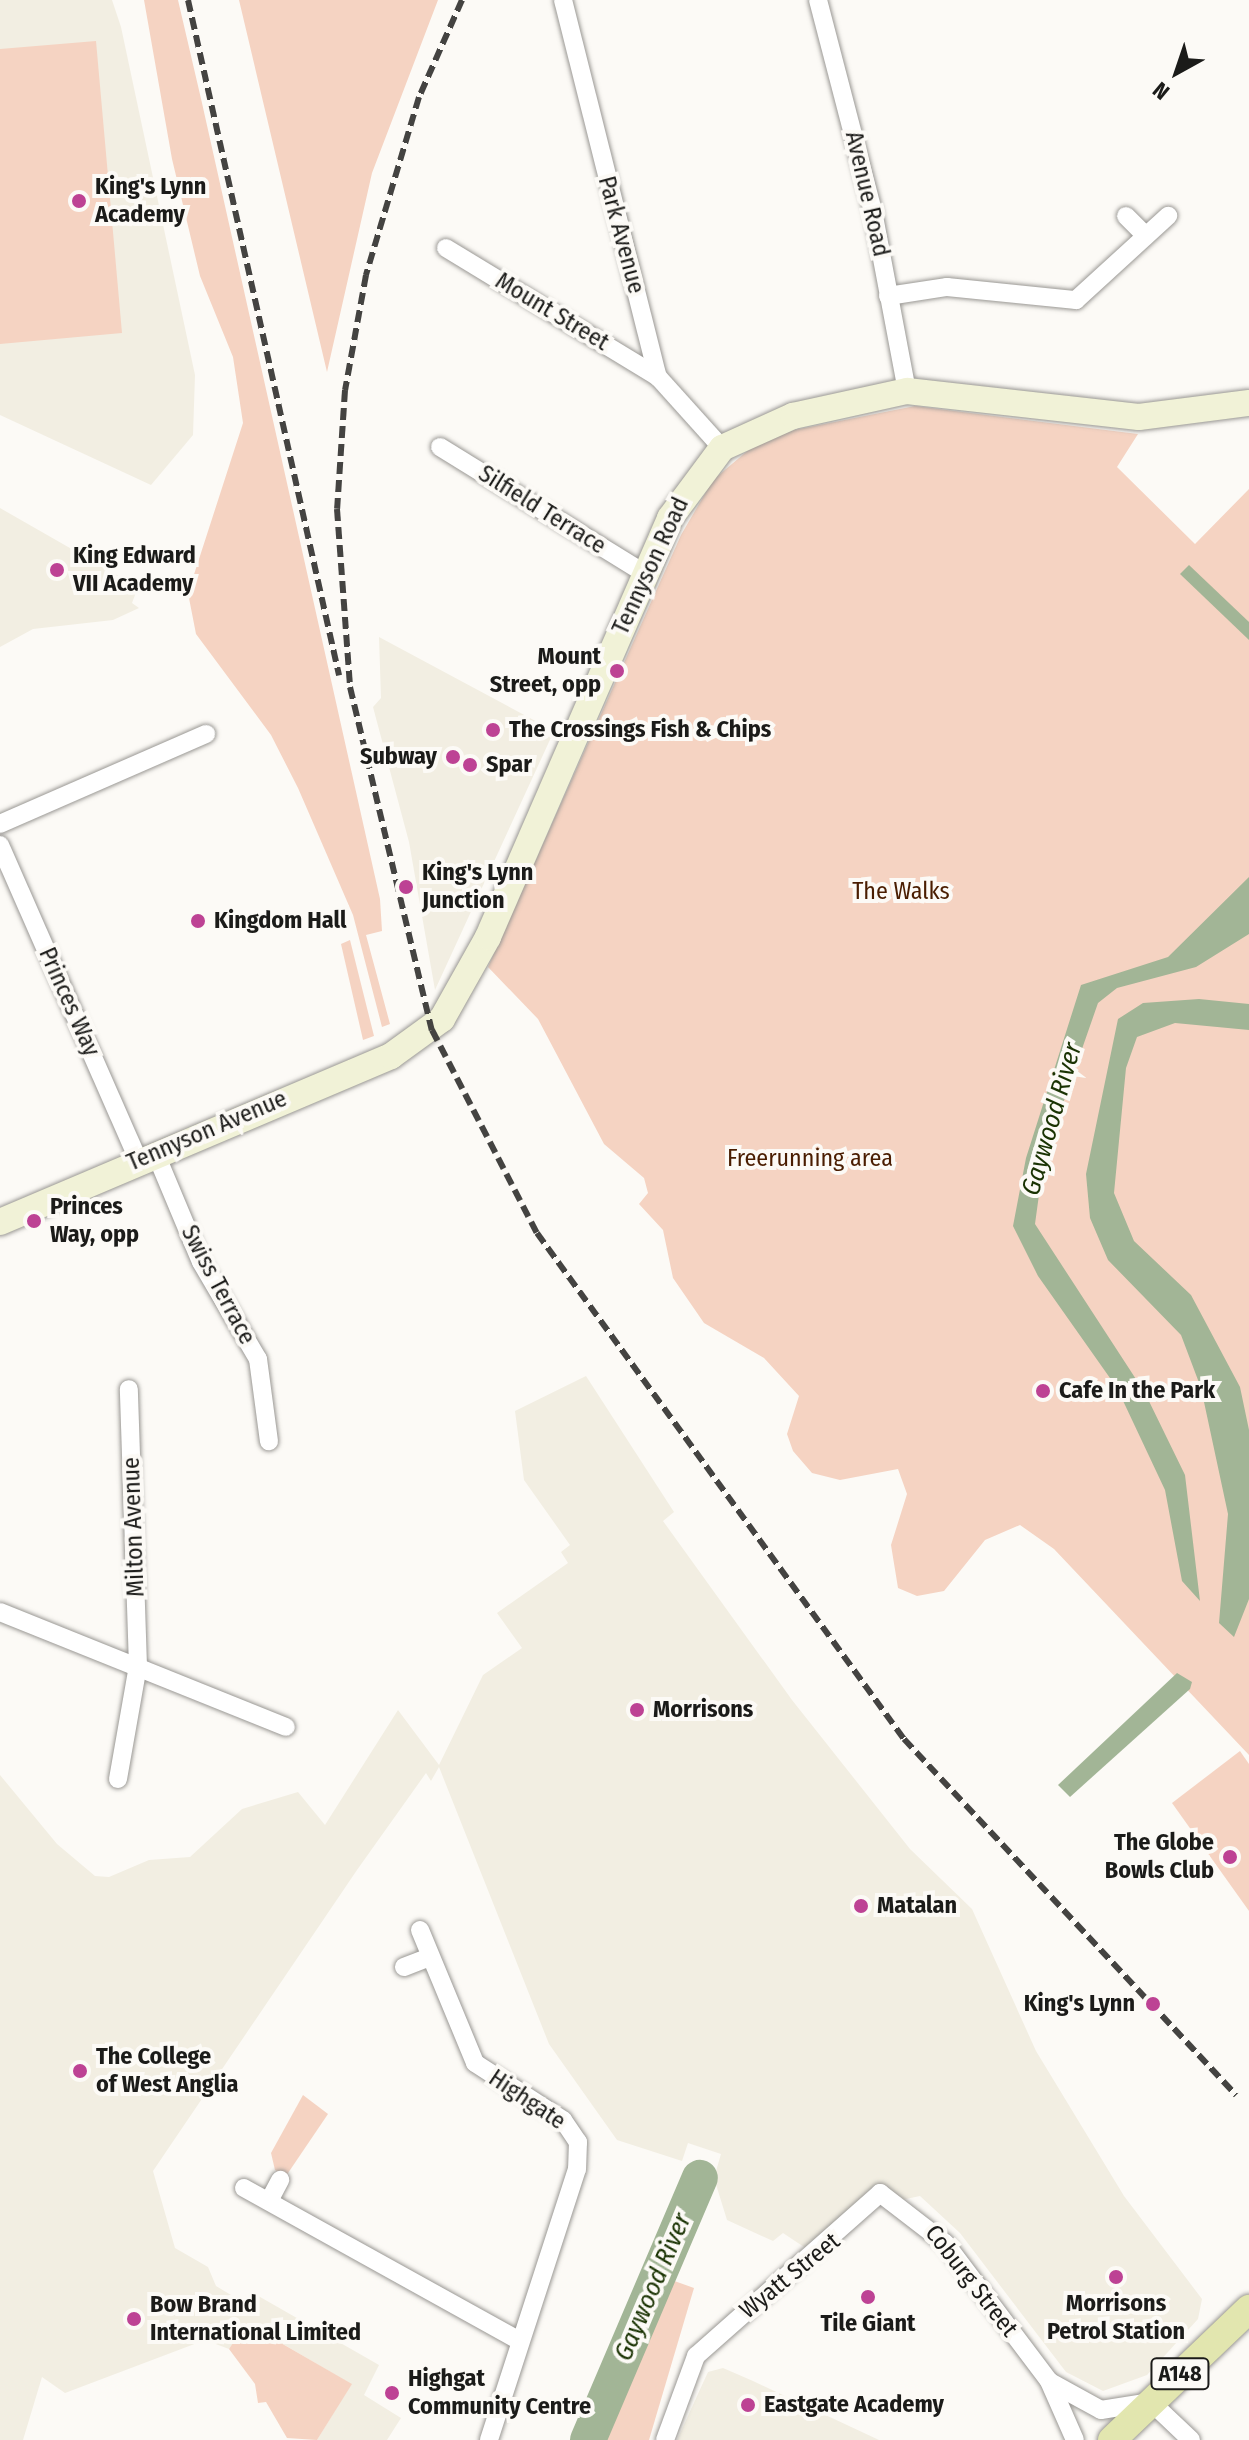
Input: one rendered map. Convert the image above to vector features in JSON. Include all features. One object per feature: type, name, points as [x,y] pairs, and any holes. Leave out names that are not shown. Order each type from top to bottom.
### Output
[{"type":"main road","name":"Tennyson Road","points":[[416,1043],[451,1007],[488,937],[644,573],[693,480],[722,448],[793,416],[907,391],[1139,417],[1249,403]]},
{"type":"main road","name":"Tennyson Avenue","points":[[0,1222],[146,1156],[416,1043]]},
{"type":"main road","name":"A148","points":[[1112,2440],[1249,2309]]},
{"type":"street","name":"Park Avenue","points":[[563,0],[658,377],[677,407],[722,448]]},
{"type":"street","name":"Avenue Road","points":[[818,0],[888,296],[907,391]]},
{"type":"street","points":[[1126,216],[1146,236]]},
{"type":"street","points":[[888,296],[947,287],[1076,300],[1168,216]]},
{"type":"street","name":"Mount Street","points":[[446,248],[658,377]]},
{"type":"street","name":"Silfield Terrace","points":[[440,447],[644,573]]},
{"type":"street","points":[[0,824],[206,734]]},
{"type":"street","name":"Princes Way","points":[[0,845],[146,1156]]},
{"type":"street","name":"Swiss Terrace","points":[[146,1156],[201,1262],[258,1359],[269,1441]]},
{"type":"street","name":"Milton Avenue","points":[[118,1779],[138,1666],[129,1389]]},
{"type":"street","points":[[267,1422],[286,1422]]},
{"type":"street","points":[[0,1612],[286,1727]]},
{"type":"street","name":"Highgate","points":[[420,1930],[475,2063],[563,2120],[578,2142],[577,2169],[516,2339],[489,2440]]},
{"type":"street","points":[[404,1967],[430,1957]]},
{"type":"street","points":[[269,2201],[280,2180]]},
{"type":"street","points":[[244,2188],[516,2339]]},
{"type":"street","name":"Wyatt Street","points":[[665,2440],[696,2356],[880,2193]]},
{"type":"street","name":"Coburg Street","points":[[880,2193],[926,2222],[1049,2381],[1075,2440]]},
{"type":"street","name":"Coburg Street","points":[[1049,2381],[1101,2410],[1151,2402]]},
{"type":"street","points":[[1151,2402],[1191,2440]]},
{"type":"shaded area","name":"King's Lynn Academy","points":[[0,0],[112,0],[121,27],[195,375],[193,435],[151,485],[0,415]]},
{"type":"shaded area","name":"King Edward VII Academy","points":[[0,508],[138,587],[132,603],[139,608],[113,620],[33,629],[0,647]]},
{"type":"shaded area","points":[[379,637],[554,731],[435,990],[409,842],[373,707],[381,698]]},
{"type":"shaded area","points":[[586,1376],[674,1512],[663,1521],[792,1700],[910,1849],[972,1909],[1036,2051],[1124,2196],[1202,2299],[1198,2319],[1147,2375],[1103,2391],[1066,2372],[960,2233],[920,2196],[845,2212],[807,2249],[783,2233],[773,2241],[727,2220],[714,2178],[721,2154],[688,2143],[682,2161],[617,2140],[549,2044],[439,1767],[431,1781],[426,1773],[357,1870],[153,2171],[175,2248],[208,2267],[216,2286],[246,2304],[253,2293],[379,2365],[364,2395],[401,2418],[387,2440],[317,2440],[351,2384],[247,2323],[229,2349],[205,2340],[65,2393],[42,2377],[23,2440],[0,2440],[0,1775],[57,1844],[95,1876],[109,1877],[149,1860],[190,1857],[242,1809],[298,1792],[325,1825],[398,1710],[439,1765],[483,1675],[522,1648],[497,1613],[568,1563],[561,1552],[570,1545],[524,1480],[515,1411]]},
{"type":"shaded area","name":"Eastgate Academy","points":[[723,2368],[879,2440],[677,2440],[708,2372]]},
{"type":"green space","points":[[144,0],[178,0],[202,103],[380,899],[382,931],[366,935],[390,1024],[382,1027],[353,915],[298,788],[271,735],[196,634],[188,593],[243,423],[233,357],[200,276],[172,159]]},
{"type":"green space","points":[[239,0],[438,0],[372,173],[327,372]]},
{"type":"green space","points":[[96,41],[122,333],[0,344],[0,49]]},
{"type":"green space","name":"The Walks","points":[[915,406],[1138,434],[1117,467],[1195,544],[1249,489],[1249,1755],[1054,1549],[1020,1525],[985,1540],[944,1591],[917,1596],[898,1588],[891,1545],[907,1494],[898,1469],[840,1480],[812,1473],[793,1451],[787,1434],[799,1396],[764,1358],[704,1323],[673,1278],[663,1230],[639,1204],[648,1193],[644,1178],[604,1144],[538,1019],[488,967],[681,535],[713,480],[752,447],[794,430]]},
{"type":"green space","points":[[350,940],[374,1036],[363,1040],[341,944]]},
{"type":"green space","name":"The Globe Bowls Club","points":[[1240,1751],[1249,1764],[1249,1911],[1172,1803]]},
{"type":"green space","points":[[303,2095],[328,2114],[286,2176],[275,2170],[271,2153]]},
{"type":"green space","points":[[652,2273],[694,2288],[649,2440],[579,2440]]},
{"type":"green space","points":[[246,2323],[352,2384],[317,2440],[287,2438],[266,2402],[258,2403],[255,2384],[229,2349]]},
{"type":"water","points":[[1189,565],[1249,622],[1249,640],[1180,574]]},
{"type":"water","points":[[1249,877],[1249,934],[1196,967],[1117,988],[1098,1003],[1044,1158],[1035,1224],[1145,1393],[1185,1475],[1200,1601],[1182,1581],[1165,1490],[1117,1388],[1038,1276],[1013,1226],[1026,1158],[1081,985],[1168,957]]},
{"type":"water","points":[[1199,999],[1249,1004],[1249,1030],[1175,1023],[1137,1037],[1126,1068],[1114,1193],[1134,1241],[1191,1295],[1240,1387],[1249,1430],[1249,1599],[1234,1637],[1219,1623],[1228,1514],[1201,1388],[1181,1335],[1108,1260],[1090,1218],[1086,1174],[1118,1019],[1143,1003]]},
{"type":"water","points":[[1177,1673],[1192,1682],[1190,1689],[1070,1797],[1058,1785]]},
{"type":"waterway","name":"Gaywood River","points":[[588,2440],[700,2178]]},
{"type":"railway","points":[[188,0],[339,675]]},
{"type":"railway","points":[[462,0],[419,97],[366,275],[345,390],[337,509],[350,687],[432,1030],[537,1233],[904,1739],[1236,2095]]},
{"type":"place","name":"King's Lynn Academy","points":[[79,201]]},
{"type":"place","name":"King Edward VII Academy","points":[[57,570]]},
{"type":"place","name":"Mount Street, opp","points":[[617,671]]},
{"type":"place","name":"The Crossings Fish & Chips","points":[[493,730]]},
{"type":"place","name":"Subway","points":[[453,757]]},
{"type":"place","name":"Spar","points":[[470,765]]},
{"type":"place","name":"King's Lynn Junction","points":[[406,887]]},
{"type":"place","name":"Kingdom Hall","points":[[198,921]]},
{"type":"place","name":"Princes Way, opp","points":[[34,1221]]},
{"type":"place","name":"Cafe In the Park","points":[[1043,1391]]},
{"type":"place","name":"Morrisons","points":[[637,1710]]},
{"type":"place","name":"The Globe Bowls Club","points":[[1230,1857]]},
{"type":"place","name":"Matalan","points":[[861,1906]]},
{"type":"place","name":"King's Lynn","points":[[1153,2004]]},
{"type":"place","name":"The College of West Anglia","points":[[80,2071]]},
{"type":"place","name":"Morrisons Petrol Station","points":[[1116,2277]]},
{"type":"place","name":"Tile Giant","points":[[868,2297]]},
{"type":"place","name":"Bow Brand International Limited","points":[[134,2319]]},
{"type":"place","name":"Highgat Community Centre","points":[[392,2393]]},
{"type":"place","name":"Eastgate Academy","points":[[748,2405]]},
{"type":"park label","name":"Freerunning area","points":[[810,1159]]}]
